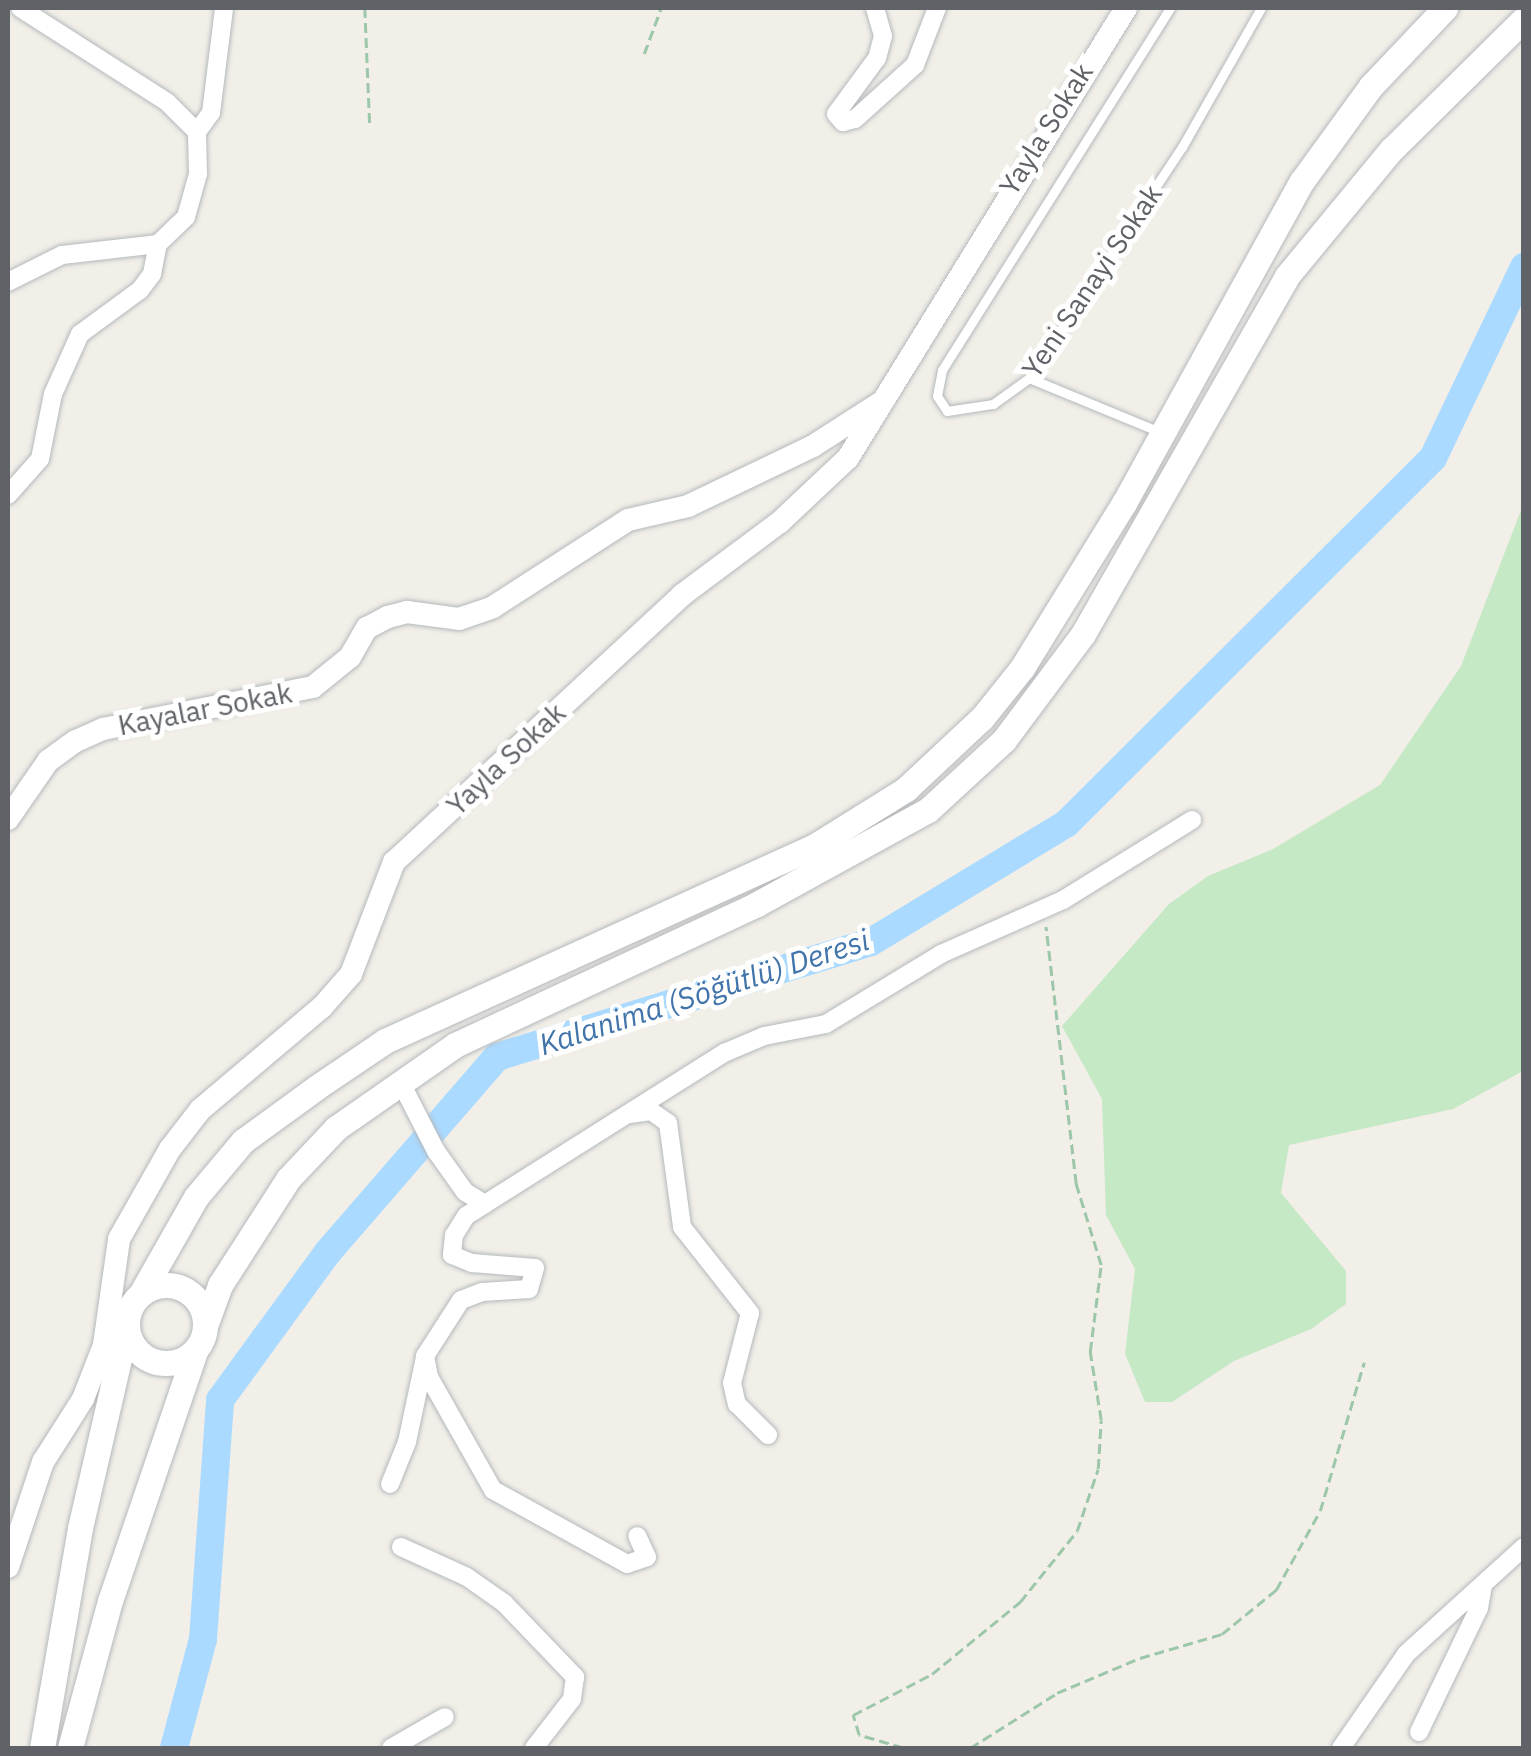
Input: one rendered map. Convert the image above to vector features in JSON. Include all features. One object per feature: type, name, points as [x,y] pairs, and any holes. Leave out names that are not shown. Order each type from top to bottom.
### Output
[{"type":"main road","points":[[42,1748],[88,1489],[126,1328],[196,1197],[243,1141],[385,1041],[813,847],[906,788],[982,718],[1022,668],[1161,432],[1302,180],[1371,86],[1444,8]]},
{"type":"main road","points":[[70,1748],[110,1601],[220,1285],[288,1179],[336,1128],[455,1045],[758,904],[928,810],[1004,740],[1082,634],[1288,276],[1391,150],[1524,19]]},
{"type":"main road","points":[[142,1292],[180,1287],[199,1302],[201,1338]]},
{"type":"main road","points":[[126,1328],[150,1360],[175,1362],[201,1338]]},
{"type":"street","points":[[20,8],[167,102],[197,132]]},
{"type":"street","points":[[8,495],[40,459],[54,394],[80,334],[140,290],[152,274],[158,244],[186,217],[198,174],[197,132],[211,113],[224,8]]},
{"type":"street","points":[[875,8],[883,36],[877,58],[836,114],[842,122],[855,119],[915,64],[937,8]]},
{"type":"street","name":"Yayla Sokak","points":[[8,1567],[43,1462],[83,1399],[104,1345],[119,1239],[170,1149],[200,1110],[322,1008],[351,974],[394,862],[682,594],[819,487],[891,396],[1118,12]]},
{"type":"street","points":[[8,282],[62,255],[158,244]]},
{"type":"street","name":"Kayalar Sokak","points":[[8,819],[48,761],[76,741],[103,729],[313,687],[350,657],[367,628],[388,617],[407,612],[459,619],[494,607],[628,520],[688,506],[813,446],[891,396]]},
{"type":"street","points":[[390,1484],[407,1442],[425,1356],[461,1300],[482,1292],[529,1289],[535,1268],[472,1264],[452,1255],[454,1234],[466,1216],[744,1043],[826,1024],[941,954],[1044,910],[1192,820]]},
{"type":"street","points":[[400,1081],[436,1151],[465,1192],[485,1204]]},
{"type":"street","points":[[630,1114],[651,1112],[668,1123],[682,1227],[750,1314],[732,1384],[737,1404],[768,1435]]},
{"type":"street","points":[[425,1356],[430,1378],[493,1490],[626,1564],[647,1556],[637,1536]]},
{"type":"street","points":[[1341,1748],[1406,1654],[1524,1547]]},
{"type":"street","points":[[401,1548],[467,1577],[504,1603],[576,1677],[572,1699],[534,1748]]},
{"type":"street","points":[[1419,1732],[1480,1608],[1483,1586]]},
{"type":"street","points":[[393,1748],[445,1716]]},
{"type":"lane","name":"Yeni Sanayi Sokak","points":[[1170,8],[942,370],[936,396],[946,411],[972,411],[1010,396],[1029,378],[1182,147],[1261,8]]},
{"type":"lane","points":[[1029,378],[1080,404],[1161,432]]},
{"type":"path","points":[[365,8],[370,126]]},
{"type":"path","points":[[644,54],[661,8]]},
{"type":"path","points":[[903,1748],[859,1735],[853,1716],[932,1674],[1020,1602],[1078,1530],[1098,1469],[1101,1420],[1090,1352],[1101,1265],[1076,1184],[1044,910]]},
{"type":"path","points":[[970,1748],[1058,1694],[1140,1658],[1222,1634],[1276,1590],[1320,1512],[1364,1362]]},
{"type":"green space","points":[[1523,505],[1523,1071],[1453,1109],[1289,1145],[1281,1193],[1346,1271],[1346,1304],[1311,1329],[1234,1361],[1172,1402],[1145,1402],[1125,1354],[1135,1269],[1106,1215],[1102,1099],[1062,1026],[1169,904],[1208,876],[1273,849],[1380,785],[1461,666]]},
{"type":"waterway","name":"Kalanima (Söğütlü) Deresi","points":[[174,1748],[203,1639],[220,1400],[328,1252],[497,1057],[871,942],[1066,824],[1433,458],[1524,267]]}]
